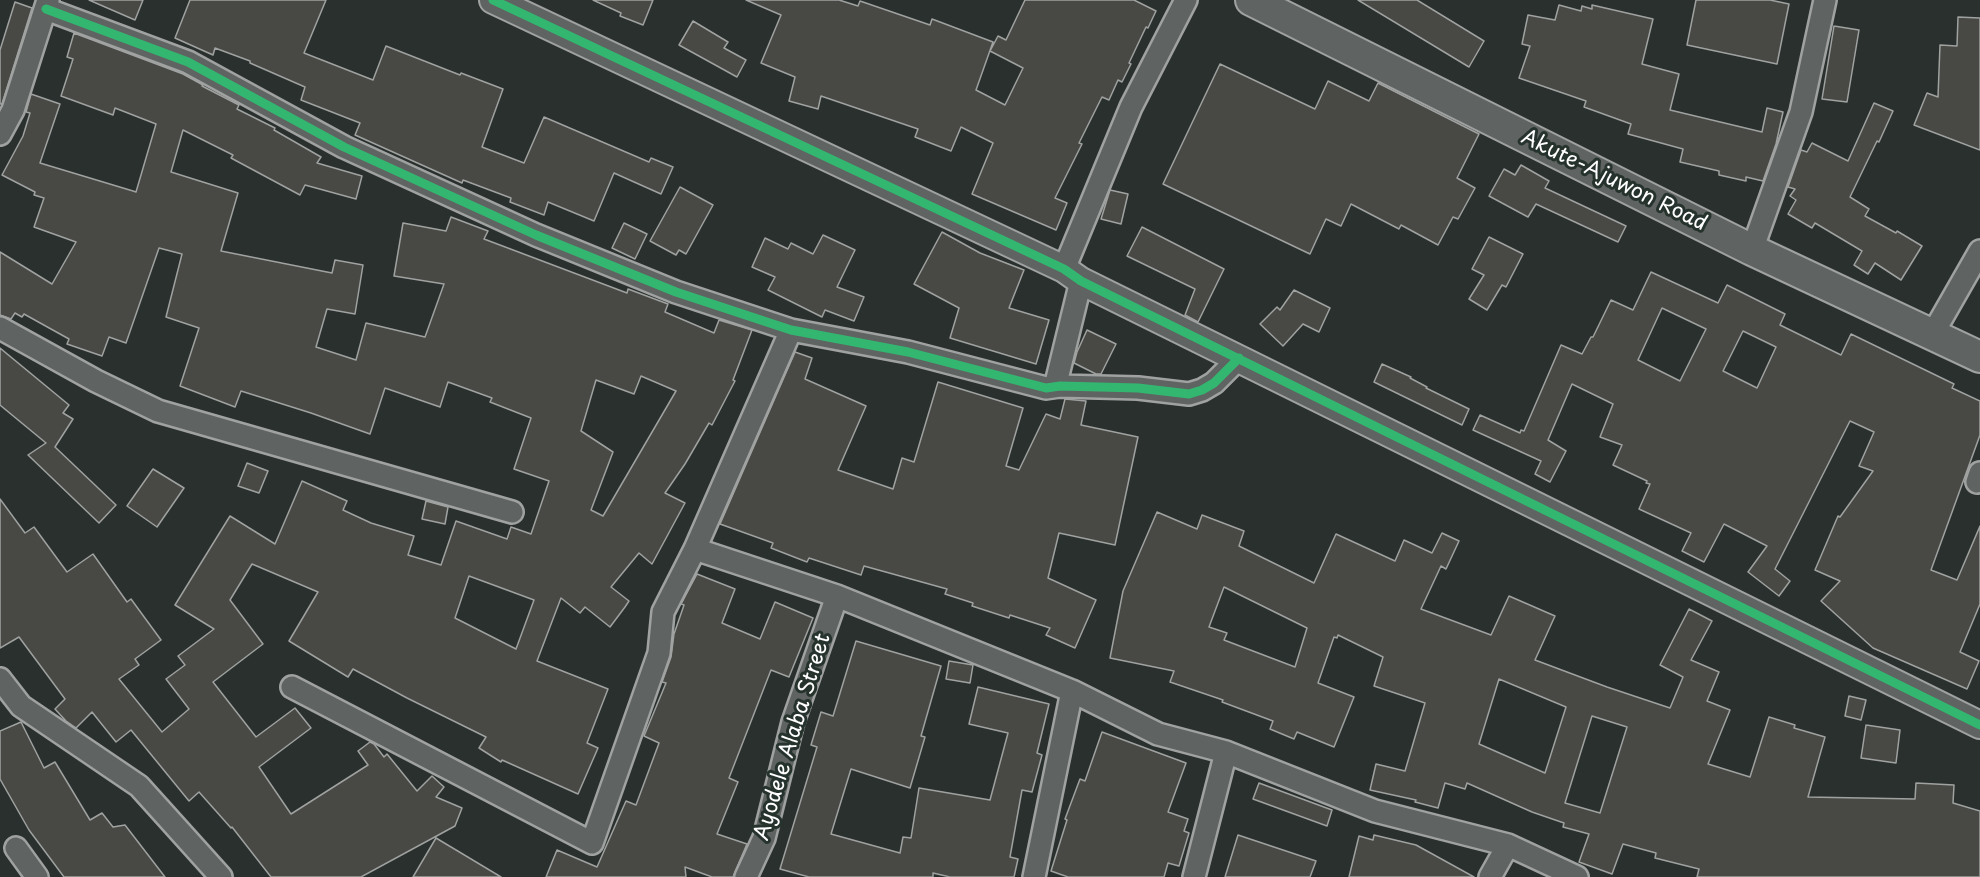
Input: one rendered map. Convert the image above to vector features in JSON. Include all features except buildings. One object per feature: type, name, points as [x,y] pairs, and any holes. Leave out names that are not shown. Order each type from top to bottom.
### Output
[{"type":"main road","name":"Akute-Ajuwon Road","points":[[1251,0],[1752,250],[1980,357]]},
{"type":"street","points":[[493,0],[1073,275],[1980,725]]},
{"type":"street","points":[[1060,386],[1057,379],[1073,275],[1131,107],[1186,0]]},
{"type":"street","points":[[1752,250],[1801,112],[1825,0]]},
{"type":"street","points":[[0,134],[13,110],[46,5],[188,62],[344,147],[536,235],[676,292],[791,330],[908,352],[1046,388],[1060,386],[1138,388],[1189,394],[1214,383],[1239,358]]},
{"type":"street","points":[[1932,335],[1980,251]]},
{"type":"street","points":[[0,328],[96,381],[158,411],[512,512]]},
{"type":"street","points":[[292,687],[592,843],[659,652],[663,612],[695,549],[791,330]]},
{"type":"street","points":[[695,549],[837,596],[1072,691],[1158,734],[1226,752],[1376,811],[1508,845],[1577,877]]},
{"type":"street","name":"Ayodele Alaba Street","points":[[746,877],[764,838],[793,722],[837,596]]},
{"type":"street","points":[[0,680],[21,706],[139,786],[221,877]]},
{"type":"street","points":[[1034,877],[1072,691]]},
{"type":"street","points":[[1194,877],[1226,752]]},
{"type":"street","points":[[1490,877],[1508,845]]},
{"type":"street","points":[[16,848],[37,877]]},
{"type":"cycle path","points":[[493,0],[1064,269],[1081,281],[1980,725]]},
{"type":"cycle path","points":[[46,9],[188,62],[344,147],[536,235],[676,292],[791,330],[908,352],[1046,388],[1060,386],[1138,388],[1189,394],[1214,383],[1239,358]]}]
